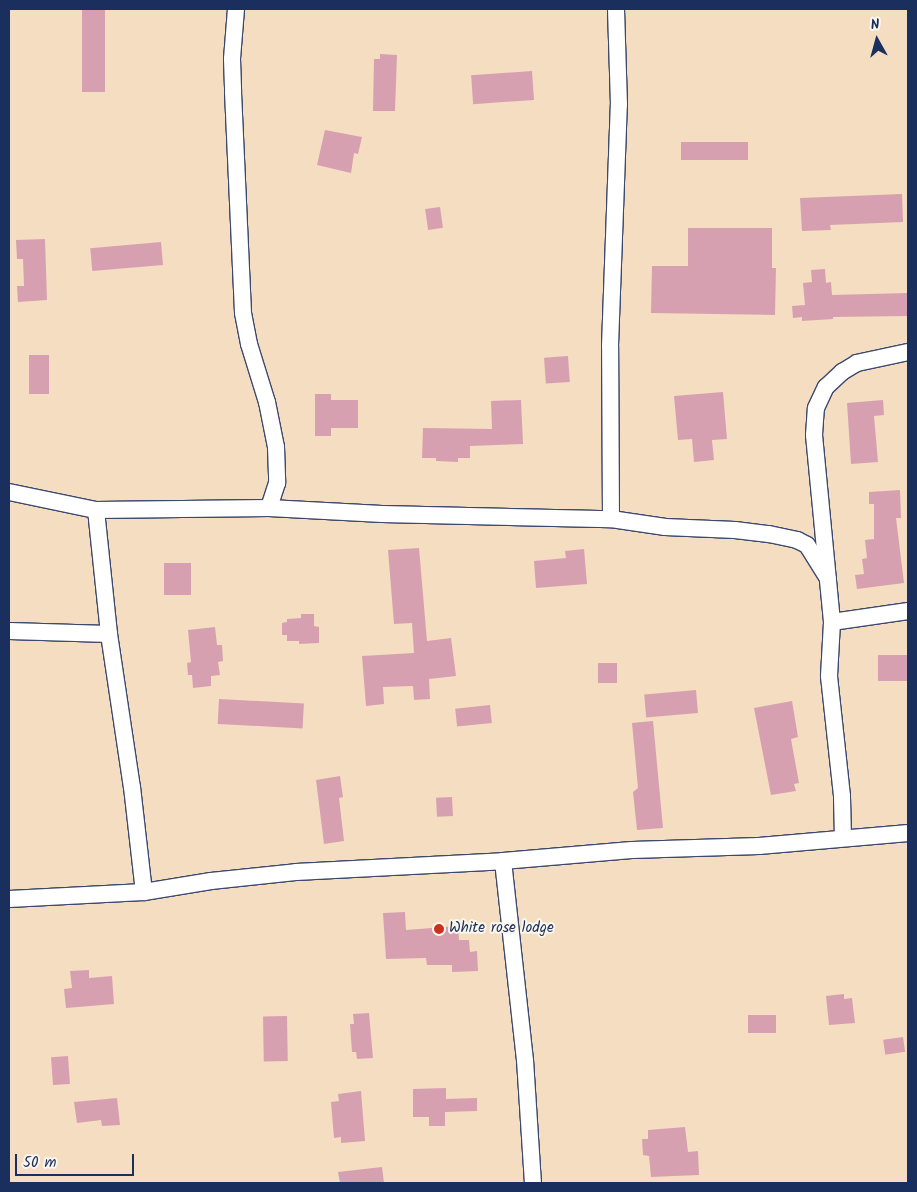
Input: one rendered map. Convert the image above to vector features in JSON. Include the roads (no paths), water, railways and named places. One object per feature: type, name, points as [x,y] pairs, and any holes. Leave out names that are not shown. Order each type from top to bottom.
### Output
[{"type":"street","points":[[236,9],[232,59],[243,313],[249,344],[267,402],[276,447],[277,483],[269,508]]},
{"type":"street","points":[[611,519],[610,346],[618,105],[616,9]]},
{"type":"street","points":[[843,838],[842,796],[829,676],[832,622],[814,435],[816,408],[826,386],[842,372],[858,363],[908,352]]},
{"type":"street","points":[[9,492],[96,510],[269,508],[382,514],[611,519],[664,527],[769,534],[797,540],[807,545],[828,578]]},
{"type":"street","points":[[96,510],[109,634],[132,787],[144,892]]},
{"type":"street","points":[[832,622],[908,611]]},
{"type":"street","points":[[9,631],[109,634]]},
{"type":"street","points":[[9,898],[144,892],[212,881],[296,872],[503,861],[632,850],[760,846],[908,833]]},
{"type":"street","points":[[503,861],[524,1060],[533,1183]]},
{"type":"place","name":"White rose lodge","points":[[439,929]]}]
